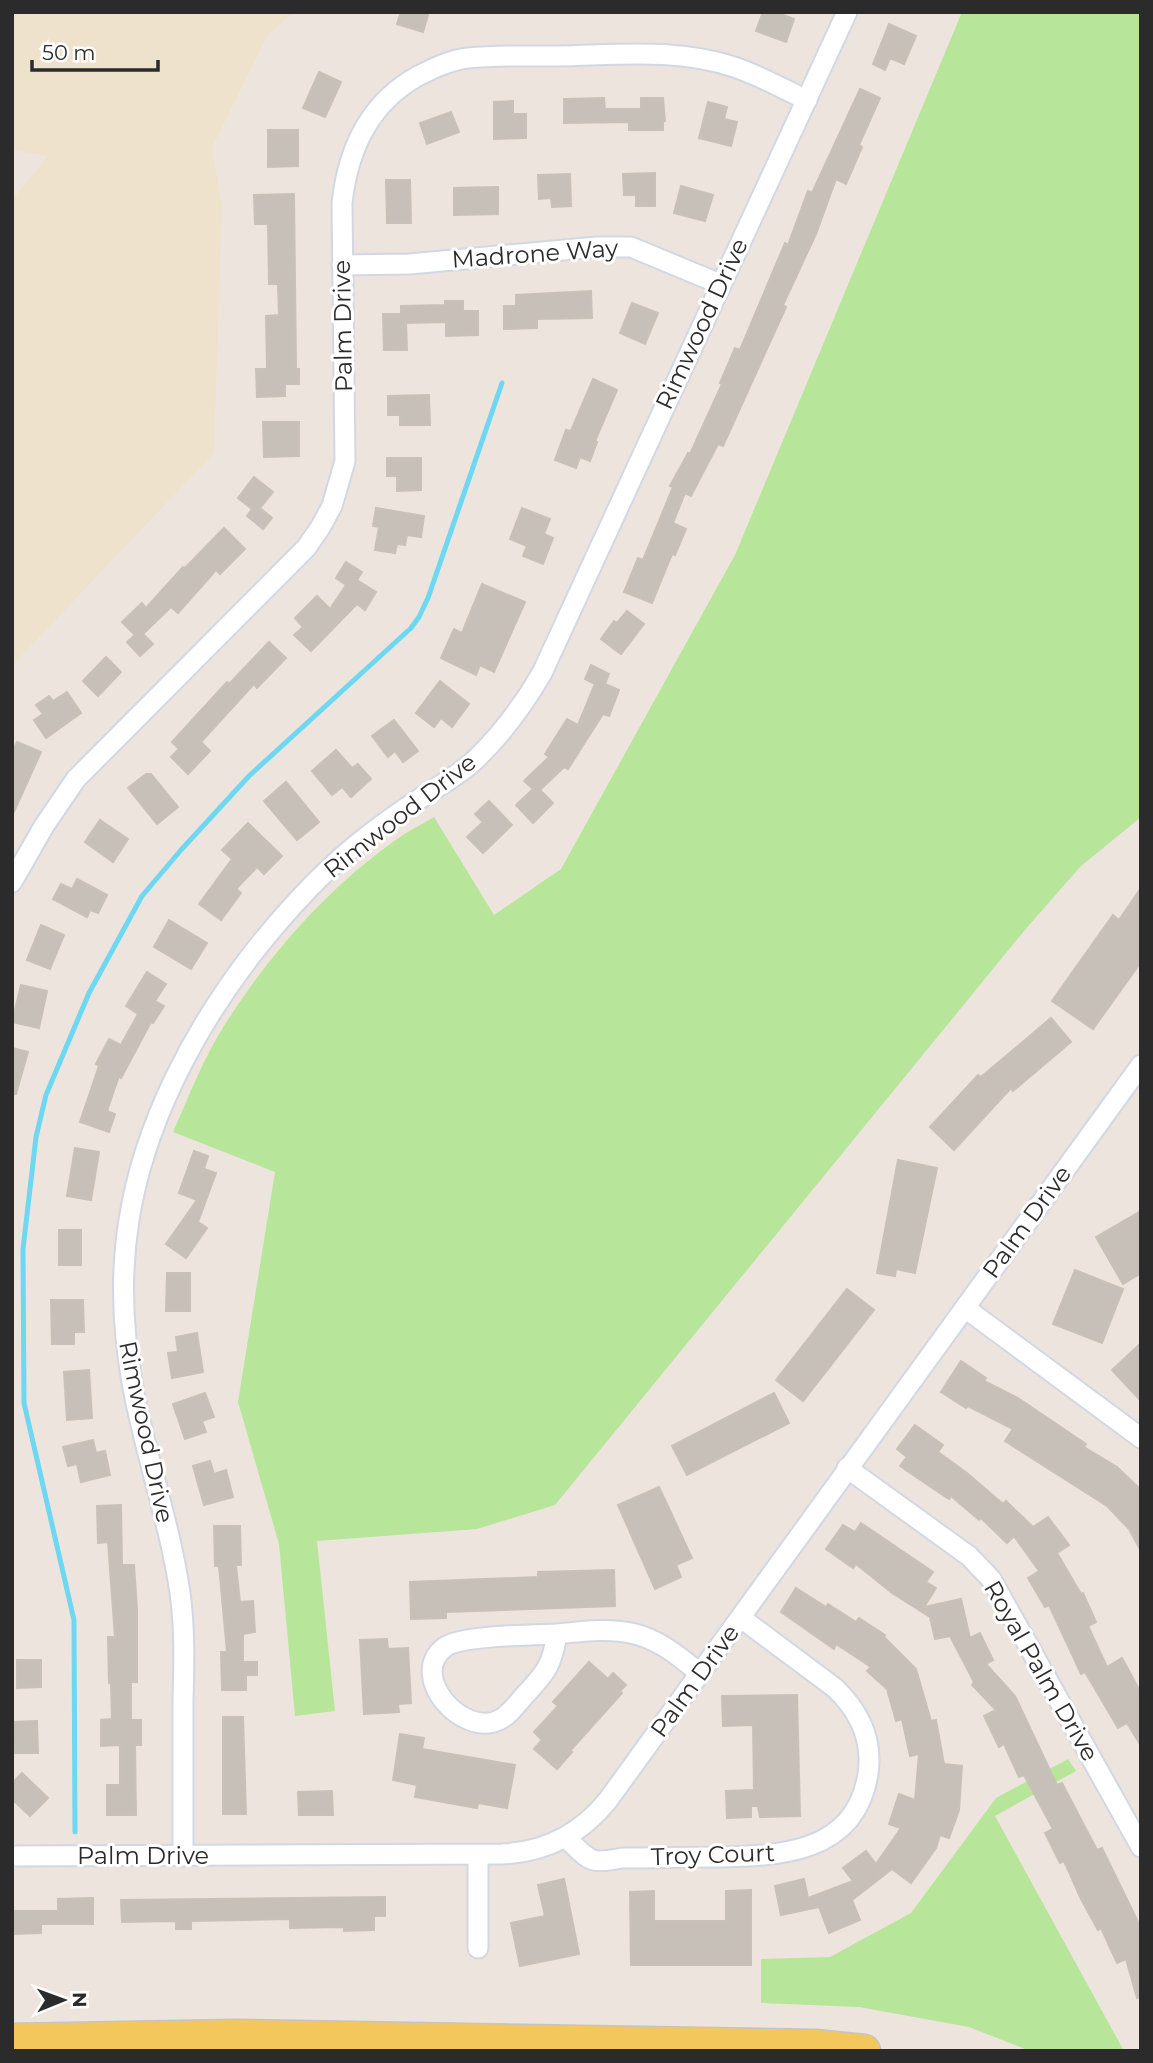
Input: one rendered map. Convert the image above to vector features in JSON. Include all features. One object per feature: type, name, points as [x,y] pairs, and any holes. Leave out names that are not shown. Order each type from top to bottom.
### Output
[{"type":"main road","points":[[12,2039],[248,2036],[775,2045],[863,2051]]},
{"type":"street","name":"Rimwood Drive","points":[[183,1856],[184,1652],[180,1595],[174,1559],[135,1400],[124,1316],[125,1252],[129,1219],[158,1118],[184,1061],[204,1026],[251,955],[274,927],[354,846],[475,760],[529,696],[548,661],[847,12]]},
{"type":"street","name":"Palm Drive","points":[[12,882],[76,779],[306,548],[320,528],[340,483],[345,461],[342,265],[344,178],[360,132],[374,112],[403,84],[449,62],[488,57],[671,54],[735,67],[807,100]]},
{"type":"street","name":"Madrone Way","points":[[342,265],[408,264],[597,247],[631,247],[720,284]]},
{"type":"street","name":"Palm Drive","points":[[12,1856],[519,1853],[566,1838],[584,1826],[597,1814],[741,1618],[1141,1065]]},
{"type":"street","points":[[965,1308],[1141,1438]]},
{"type":"street","name":"Royal Palm Drive","points":[[847,1468],[969,1556],[991,1579],[1141,1847]]},
{"type":"street","name":"Troy Court","points":[[566,1838],[590,1860],[599,1863],[622,1858],[768,1856],[800,1850],[817,1843],[833,1834],[848,1820],[866,1786],[868,1769],[869,1751],[859,1717],[848,1700],[835,1688],[741,1618]]},
{"type":"street","points":[[557,1634],[553,1659],[544,1674],[501,1720],[487,1724],[474,1723],[440,1698],[433,1673],[436,1659],[443,1648],[465,1641],[594,1629],[627,1630],[670,1649],[700,1674]]},
{"type":"street","points":[[478,1855],[478,1948]]},
{"type":"shaded area","points":[[12,12],[294,12],[267,36],[212,148],[222,206],[214,453],[12,666],[12,200],[48,156],[12,150]]},
{"type":"green space","points":[[962,12],[1141,12],[1141,817],[1080,867],[1024,931],[555,1505],[477,1529],[317,1541],[335,1711],[295,1716],[279,1544],[238,1402],[275,1172],[173,1132],[216,1039],[260,974],[322,903],[398,838],[434,817],[494,915],[561,869],[735,555]]},
{"type":"green space","points":[[1068,1759],[1076,1771],[995,1816],[1124,2051],[1030,2051],[969,2027],[859,2007],[761,2003],[761,1959],[830,1957],[911,1913],[996,1798]]},
{"type":"building","points":[[401,12],[429,12],[423,32],[397,24]]},
{"type":"building","points":[[763,12],[776,12],[794,19],[786,42],[756,31]]},
{"type":"building","points":[[889,24],[916,36],[904,64],[890,58],[885,70],[873,64]]},
{"type":"building","points":[[319,72],[341,82],[325,117],[303,108]]},
{"type":"building","points":[[860,89],[880,98],[859,145],[862,147],[846,184],[836,179],[816,234],[783,305],[786,307],[723,446],[718,444],[691,496],[685,493],[673,523],[686,529],[675,555],[672,554],[652,603],[624,592],[638,558],[643,560],[673,487],[670,486],[688,453],[690,454],[722,384],[720,383],[735,348],[740,350],[785,243],[788,245],[808,191],[812,193]]},
{"type":"building","points":[[604,98],[605,109],[641,109],[641,98],[663,98],[663,130],[629,130],[629,122],[564,123],[564,99]]},
{"type":"building","points":[[513,101],[513,114],[526,114],[526,138],[494,139],[494,102]]},
{"type":"building","points":[[708,102],[727,107],[724,119],[737,122],[731,146],[699,138]]},
{"type":"building","points":[[451,112],[459,132],[427,144],[420,123]]},
{"type":"building","points":[[268,130],[298,130],[298,166],[268,167]]},
{"type":"building","points":[[655,173],[655,206],[636,206],[636,195],[624,195],[623,174]]},
{"type":"building","points":[[570,174],[571,206],[552,207],[551,198],[539,199],[538,175]]},
{"type":"building","points":[[386,180],[410,180],[411,223],[387,223]]},
{"type":"building","points":[[681,186],[713,195],[705,221],[674,213]]},
{"type":"building","points":[[498,187],[498,214],[454,215],[454,188]]},
{"type":"building","points":[[294,194],[296,369],[299,369],[299,384],[285,384],[285,396],[257,397],[256,369],[267,369],[266,316],[279,315],[278,284],[269,284],[268,224],[255,224],[254,195]]},
{"type":"building","points":[[591,291],[592,318],[537,319],[537,328],[504,329],[504,306],[516,306],[516,295]]},
{"type":"building","points":[[445,301],[463,301],[463,311],[478,311],[478,335],[446,336],[446,322],[406,323],[407,350],[384,350],[383,314],[401,314],[401,306],[445,305]]},
{"type":"building","points":[[632,303],[658,313],[645,344],[620,333]]},
{"type":"building","points":[[593,379],[617,390],[595,441],[597,442],[590,461],[580,457],[576,468],[555,460],[566,430],[571,431]]},
{"type":"building","points":[[429,395],[430,425],[400,425],[400,415],[388,415],[388,396]]},
{"type":"building","points":[[263,422],[299,422],[299,456],[264,457]]},
{"type":"building","points":[[387,458],[421,458],[421,490],[397,491],[397,476],[387,476]]},
{"type":"building","points":[[254,477],[273,492],[260,508],[272,518],[263,529],[247,516],[252,509],[238,498]]},
{"type":"building","points":[[376,508],[424,516],[421,537],[407,535],[405,545],[397,544],[395,553],[375,550],[379,527],[373,526]]},
{"type":"building","points":[[522,508],[550,519],[544,534],[553,538],[543,564],[523,556],[527,546],[510,539]]},
{"type":"building","points":[[224,528],[245,549],[220,574],[216,570],[178,613],[171,607],[143,634],[153,644],[140,656],[127,642],[135,635],[122,622],[142,603],[146,608],[183,567],[185,568]]},
{"type":"building","points":[[346,562],[362,572],[357,580],[376,592],[365,610],[357,604],[311,651],[294,635],[303,627],[295,618],[317,596],[330,609],[346,585],[336,578]]},
{"type":"building","points":[[482,584],[525,602],[494,672],[480,665],[476,675],[441,658],[454,629],[462,633]]},
{"type":"building","points":[[627,611],[644,624],[621,654],[601,639],[614,621],[617,623]]},
{"type":"building","points":[[269,642],[286,658],[257,688],[254,684],[201,742],[210,751],[188,774],[171,757],[179,749],[172,742],[227,682],[229,684]]},
{"type":"building","points":[[106,657],[121,672],[98,696],[83,681]]},
{"type":"building","points":[[591,665],[609,674],[605,684],[619,690],[609,716],[603,714],[568,769],[564,767],[540,790],[553,803],[533,823],[516,805],[533,789],[524,781],[549,757],[545,754],[567,719],[578,725],[595,684],[585,679]]},
{"type":"building","points":[[440,681],[469,704],[452,727],[441,718],[434,727],[416,713]]},
{"type":"building","points":[[67,692],[81,713],[46,738],[34,720],[43,714],[36,705],[49,696],[53,701]]},
{"type":"building","points":[[394,720],[418,751],[403,762],[395,751],[388,757],[372,736]]},
{"type":"building","points":[[17,742],[41,752],[12,816],[12,753]]},
{"type":"building","points":[[336,750],[352,768],[358,764],[371,779],[351,797],[342,787],[332,795],[312,771]]},
{"type":"building","points":[[146,774],[151,774],[178,807],[157,824],[128,788]]},
{"type":"building","points":[[286,782],[319,822],[297,840],[264,801]]},
{"type":"building","points":[[489,801],[512,825],[483,853],[467,837],[483,822],[475,814]]},
{"type":"building","points":[[100,820],[128,839],[113,862],[85,842]]},
{"type":"building","points":[[248,823],[282,856],[264,874],[257,867],[236,889],[241,893],[221,920],[199,904],[232,859],[222,850]]},
{"type":"building","points":[[77,879],[107,895],[98,913],[90,910],[87,917],[53,899],[61,884],[72,889]]},
{"type":"building","points":[[1141,888],[1141,962],[1093,1029],[1052,1001],[1113,915],[1119,920]]},
{"type":"building","points":[[169,920],[207,943],[191,969],[154,947]]},
{"type":"building","points":[[41,925],[64,935],[50,969],[27,960]]},
{"type":"building","points":[[147,972],[166,984],[155,1001],[164,1006],[153,1023],[151,1022],[121,1078],[119,1076],[107,1111],[115,1114],[109,1132],[80,1122],[99,1066],[96,1064],[109,1039],[121,1045],[138,1014],[126,1006]]},
{"type":"building","points":[[21,985],[47,991],[39,1028],[12,1022]]},
{"type":"building","points":[[1051,1018],[1071,1042],[1013,1091],[1011,1088],[954,1150],[930,1127],[978,1075],[981,1077]]},
{"type":"building","points":[[12,1048],[28,1052],[16,1094],[12,1094]]},
{"type":"building","points":[[75,1148],[99,1152],[91,1200],[67,1196]]},
{"type":"building","points":[[194,1151],[208,1156],[204,1169],[216,1173],[198,1222],[207,1228],[186,1258],[166,1244],[197,1200],[179,1193]]},
{"type":"building","points":[[898,1160],[937,1168],[915,1273],[896,1269],[895,1276],[877,1273]]},
{"type":"building","points":[[1141,1211],[1141,1273],[1123,1284],[1096,1237]]},
{"type":"building","points":[[59,1230],[81,1230],[81,1265],[59,1265]]},
{"type":"building","points":[[1075,1270],[1123,1289],[1102,1343],[1053,1324]]},
{"type":"building","points":[[167,1273],[190,1273],[190,1311],[166,1311]]},
{"type":"building","points":[[847,1289],[874,1310],[803,1401],[776,1380]]},
{"type":"building","points":[[51,1300],[83,1300],[84,1332],[74,1332],[74,1344],[52,1344]]},
{"type":"building","points":[[197,1333],[203,1372],[172,1378],[168,1353],[178,1352],[176,1337]]},
{"type":"building","points":[[1141,1343],[1141,1401],[1112,1370]]},
{"type":"building","points":[[961,1361],[986,1378],[984,1381],[1018,1398],[1086,1444],[1084,1447],[1117,1467],[1141,1490],[1141,1551],[1129,1529],[1107,1506],[1005,1441],[1013,1429],[968,1406],[966,1408],[941,1392]]},
{"type":"building","points":[[89,1370],[92,1418],[67,1420],[64,1372]]},
{"type":"building","points":[[205,1393],[214,1417],[202,1421],[206,1432],[185,1439],[173,1404]]},
{"type":"building","points":[[774,1393],[789,1423],[687,1475],[672,1446]]},
{"type":"building","points":[[915,1425],[943,1445],[938,1452],[1003,1504],[1006,1501],[1033,1527],[1048,1517],[1069,1545],[1057,1553],[1081,1594],[1083,1593],[1096,1622],[1088,1626],[1107,1667],[1122,1658],[1141,1693],[1141,1746],[1127,1723],[1118,1728],[1085,1672],[1081,1674],[1049,1605],[1045,1607],[1028,1578],[1039,1571],[1014,1536],[1007,1543],[981,1518],[979,1520],[951,1496],[949,1499],[900,1466],[907,1457],[897,1449]]},
{"type":"building","points":[[93,1440],[96,1453],[105,1451],[110,1475],[81,1482],[77,1464],[68,1466],[63,1447]]},
{"type":"building","points":[[210,1461],[214,1474],[226,1470],[233,1497],[204,1505],[193,1466]]},
{"type":"building","points":[[659,1487],[692,1558],[676,1565],[681,1577],[655,1589],[618,1505]]},
{"type":"building","points":[[121,1505],[122,1565],[134,1565],[137,1609],[137,1682],[131,1682],[131,1720],[141,1720],[141,1745],[135,1745],[136,1815],[107,1815],[107,1785],[120,1785],[120,1745],[101,1746],[101,1720],[112,1719],[108,1637],[115,1637],[108,1542],[98,1543],[97,1506]]},
{"type":"building","points":[[861,1523],[933,1572],[926,1582],[936,1588],[924,1607],[961,1599],[970,1638],[980,1633],[993,1660],[986,1664],[1015,1696],[1057,1785],[1062,1783],[1097,1850],[1102,1848],[1141,1928],[1141,1997],[1137,1998],[1126,1959],[1117,1963],[1101,1928],[1098,1930],[1081,1899],[1064,1861],[1060,1863],[1045,1833],[1053,1829],[1024,1775],[1019,1777],[1004,1744],[999,1747],[984,1716],[996,1710],[972,1685],[974,1682],[950,1636],[935,1639],[930,1617],[892,1593],[856,1564],[853,1568],[826,1549],[843,1525],[855,1532]]},
{"type":"building","points":[[214,1526],[240,1526],[241,1565],[236,1565],[240,1602],[253,1601],[255,1632],[243,1634],[243,1662],[257,1662],[257,1675],[246,1675],[246,1690],[222,1690],[221,1652],[227,1652],[219,1566],[215,1566]]},
{"type":"building","points":[[614,1570],[615,1606],[446,1612],[446,1618],[411,1619],[410,1582],[538,1577],[538,1572]]},
{"type":"building","points":[[796,1588],[856,1622],[859,1618],[885,1635],[916,1669],[931,1721],[936,1720],[944,1764],[962,1766],[959,1810],[949,1838],[940,1835],[936,1848],[911,1883],[892,1869],[852,1900],[860,1920],[829,1933],[819,1907],[781,1915],[775,1886],[804,1879],[808,1898],[853,1881],[843,1868],[866,1851],[876,1864],[901,1828],[889,1824],[899,1794],[915,1800],[919,1754],[910,1756],[902,1719],[896,1721],[887,1689],[867,1671],[871,1667],[836,1644],[834,1649],[781,1612]]},
{"type":"building","points":[[387,1639],[388,1649],[408,1648],[411,1703],[398,1704],[399,1712],[364,1714],[360,1640]]},
{"type":"building","points":[[17,1660],[41,1660],[41,1687],[17,1688]]},
{"type":"building","points":[[589,1662],[608,1679],[613,1673],[626,1685],[557,1769],[534,1749],[542,1740],[534,1732],[558,1706],[553,1702]]},
{"type":"building","points":[[797,1695],[800,1816],[760,1817],[758,1806],[751,1806],[751,1817],[727,1818],[726,1791],[754,1790],[753,1725],[723,1726],[722,1696]]},
{"type":"building","points":[[223,1717],[243,1717],[246,1814],[223,1814]]},
{"type":"building","points":[[37,1721],[38,1753],[15,1753],[12,1722]]},
{"type":"building","points":[[400,1734],[424,1738],[422,1749],[515,1765],[507,1808],[478,1803],[477,1808],[415,1797],[417,1785],[393,1780]]},
{"type":"building","points":[[22,1773],[48,1798],[30,1816],[12,1799],[12,1783]]},
{"type":"building","points":[[332,1791],[333,1815],[299,1815],[298,1792]]},
{"type":"building","points":[[564,1879],[579,1954],[520,1966],[511,1923],[545,1916],[538,1885]]},
{"type":"building","points":[[751,1890],[751,1965],[631,1965],[630,1892],[654,1891],[654,1921],[726,1921],[726,1891]]},
{"type":"building","points":[[385,1897],[385,1916],[374,1916],[374,1930],[344,1931],[344,1927],[290,1928],[290,1919],[191,1921],[191,1929],[176,1929],[176,1921],[122,1922],[121,1900]]},
{"type":"building","points":[[93,1898],[93,1924],[41,1924],[41,1933],[12,1934],[12,1911],[58,1911],[58,1899]]},
{"type":"waterway","points":[[75,1832],[74,1620],[24,1403],[23,1249],[36,1137],[46,1095],[89,993],[142,896],[249,776],[411,628],[419,617],[428,598],[502,383]]}]
